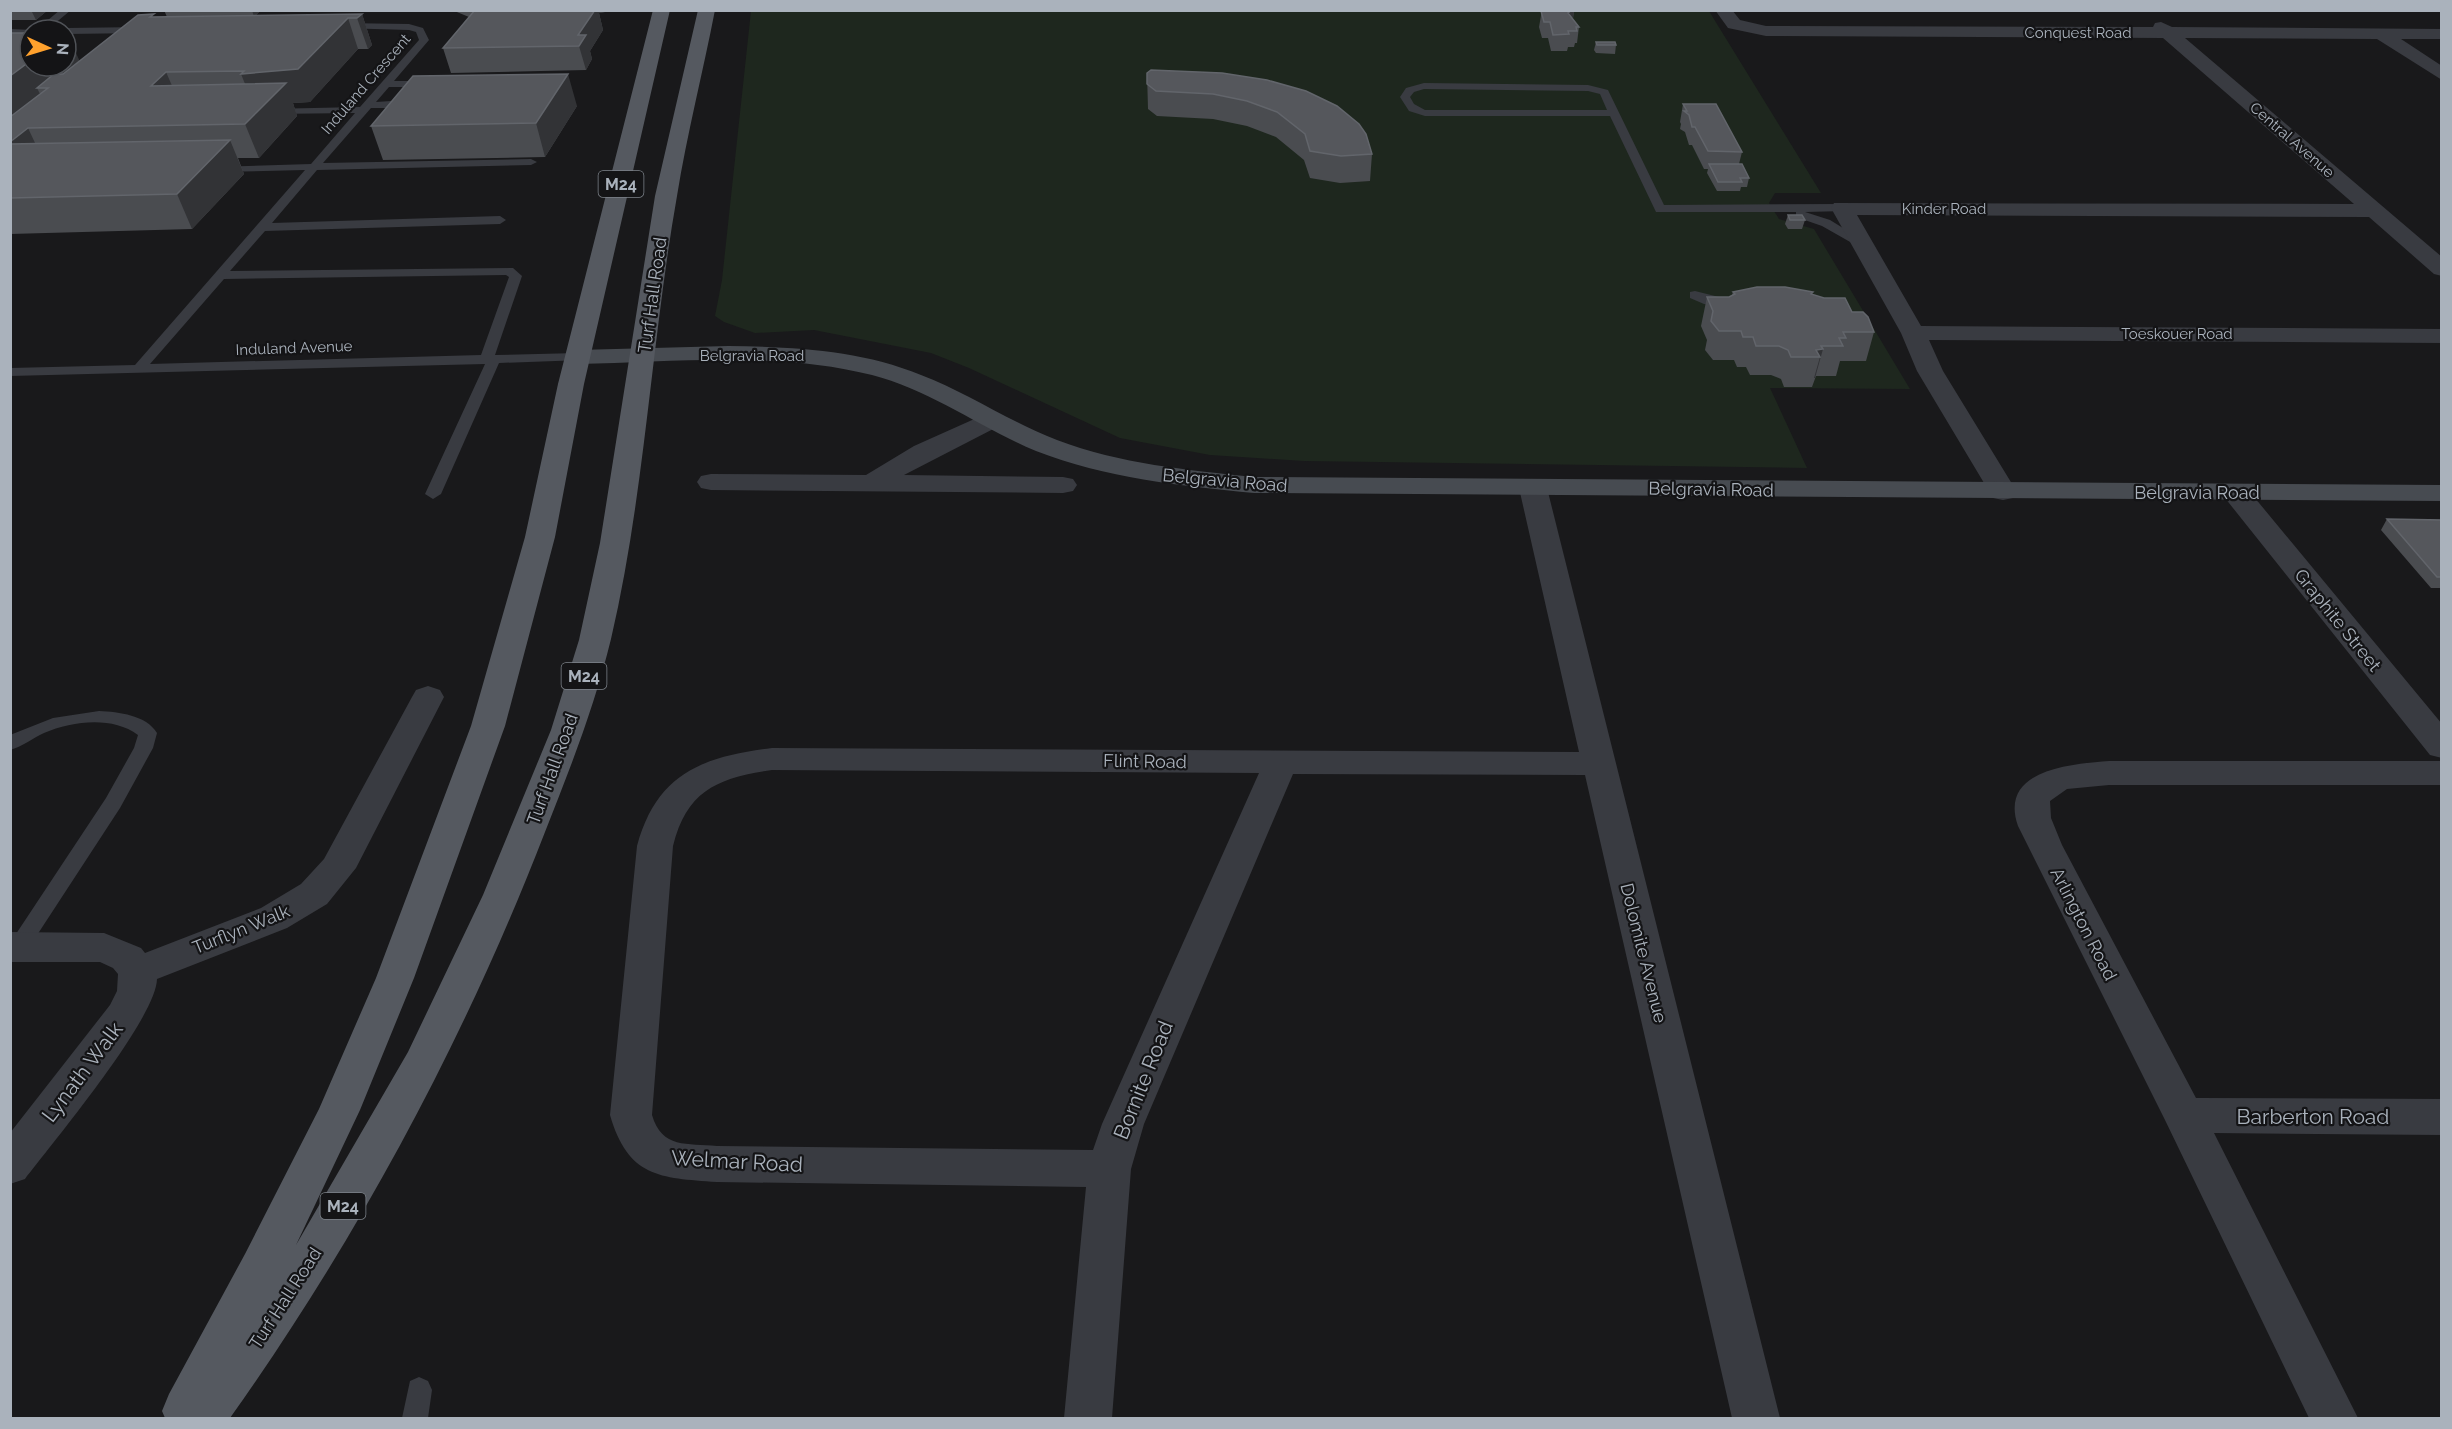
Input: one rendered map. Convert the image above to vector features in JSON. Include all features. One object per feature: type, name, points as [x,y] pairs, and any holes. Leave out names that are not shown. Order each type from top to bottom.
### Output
[{"type":"main road","name":"Turf Hall Road","points":[[201,1419],[265,1330],[313,1257],[375,1151],[424,1060],[502,895],[568,730],[595,640],[615,543],[666,196],[707,10]]},
{"type":"main road","name":"Turf Hall Road","points":[[182,1419],[261,1269],[339,1110],[395,978],[488,726],[540,537],[578,357],[662,11]]},
{"type":"street","name":"Conquest Road","points":[[1723,10],[1734,24],[1766,31],[2442,34]]},
{"type":"street","name":"Central Avenue","points":[[2142,10],[2442,269]]},
{"type":"street","points":[[2381,34],[2442,75]]},
{"type":"street","points":[[1842,208],[1913,333],[1935,379],[2003,492]]},
{"type":"street","name":"Kinder Road","points":[[1842,208],[2374,211]]},
{"type":"street","name":"Toeskouer Road","points":[[1913,333],[2442,336]]},
{"type":"street","name":"Belgravia Road","points":[[578,357],[775,355],[846,361],[915,379],[1021,435],[1077,455],[1186,478],[1298,486],[2442,493]]},
{"type":"street","points":[[872,483],[924,452],[990,420]]},
{"type":"street","points":[[711,482],[1062,485]]},
{"type":"street","name":"Dolomite Avenue","points":[[1533,488],[1756,1419]]},
{"type":"street","name":"Graphite Street","points":[[2235,492],[2442,747]]},
{"type":"street","name":"Turflyn Walk","points":[[138,971],[274,918],[314,894],[339,868],[428,697]]},
{"type":"street","name":"Flint Road","points":[[695,780],[716,769],[735,763],[772,759],[1599,764]]},
{"type":"street","name":"Bornite Road","points":[[1088,1419],[1109,1169],[1123,1124],[1281,763]]},
{"type":"street","name":"Arlington Road","points":[[2334,1419],[2184,1115],[2044,845],[2032,817],[2032,803],[2036,793],[2048,783],[2066,777],[2109,773],[2442,773]]},
{"type":"street","name":"Welmar Road","points":[[695,780],[674,801],[657,834],[655,846],[631,1115],[633,1128],[642,1146],[667,1158],[717,1164],[1109,1169]]},
{"type":"street","points":[[15,946],[104,948],[128,958],[138,971]]},
{"type":"street","name":"Lynath Walk","points":[[10,1166],[124,1016],[137,992],[138,971]]},
{"type":"street","name":"Barberton Road","points":[[2184,1115],[2442,1117]]},
{"type":"lane","name":"Induland Crescent","points":[[138,370],[424,40],[420,30],[392,26],[332,27]]},
{"type":"lane","points":[[123,45],[141,30]]},
{"type":"lane","points":[[78,31],[153,30]]},
{"type":"lane","points":[[260,111],[365,108],[414,100],[423,96],[426,88],[418,84],[386,84]]},
{"type":"lane","points":[[1614,113],[1425,113],[1413,110],[1405,98],[1410,90],[1424,86],[1588,88],[1604,92],[1660,208],[1842,208]]},
{"type":"lane","points":[[207,169],[531,162]]},
{"type":"lane","points":[[1780,208],[1826,223],[1863,244]]},
{"type":"lane","points":[[262,226],[500,220]]},
{"type":"lane","points":[[220,275],[512,271],[516,276],[491,359],[433,494]]},
{"type":"lane","points":[[1695,295],[1717,303],[1746,304]]},
{"type":"lane","name":"Induland Avenue","points":[[10,372],[578,357]]},
{"type":"lane","points":[[10,744],[29,732],[51,724],[94,717],[139,723],[148,733],[148,741],[128,779],[15,946]]},
{"type":"lane","points":[[415,1419],[419,1390]]},
{"type":"shaded area","points":[[751,11],[1709,11],[1821,193],[1775,193],[1769,203],[1779,219],[1814,229],[1910,389],[1770,388],[1807,468],[1304,461],[1210,455],[1120,438],[969,368],[931,353],[814,330],[755,333],[724,322],[715,316],[722,280]]},
{"type":"building","points":[[475,10],[595,10],[578,35],[586,35],[579,46],[443,48]]},
{"type":"building","points":[[1572,10],[1568,13],[1579,27],[1576,27],[1577,31],[1553,35],[1550,22],[1544,22],[1541,11]]},
{"type":"building","points":[[154,14],[150,17],[362,14],[357,18],[348,18],[298,69],[241,74],[244,71],[166,72],[151,86],[286,83],[245,124],[28,128],[10,142],[10,117],[48,88],[37,88],[49,78],[78,78],[78,62],[138,15]]},
{"type":"building","points":[[10,33],[18,33],[18,70],[10,76]]},
{"type":"building","points":[[1596,42],[1615,42],[1616,45],[1597,45]]},
{"type":"building","points":[[1151,70],[1222,73],[1267,80],[1306,91],[1337,106],[1359,124],[1366,134],[1372,154],[1341,156],[1310,151],[1305,134],[1277,112],[1247,101],[1213,94],[1156,91],[1147,84],[1147,73]]},
{"type":"building","points":[[568,74],[536,123],[371,126],[413,76]]},
{"type":"building","points":[[1683,104],[1716,104],[1742,152],[1708,151],[1695,127],[1692,127]]},
{"type":"building","points":[[230,140],[177,194],[10,198],[10,144]]},
{"type":"building","points":[[1709,164],[1742,164],[1749,178],[1740,178],[1742,182],[1718,182]]},
{"type":"building","points":[[1788,215],[1802,215],[1805,220],[1790,220]]},
{"type":"building","points":[[1757,287],[1785,287],[1813,292],[1811,294],[1824,298],[1845,298],[1852,312],[1863,312],[1868,317],[1874,332],[1843,332],[1846,338],[1839,338],[1843,346],[1821,346],[1823,349],[1816,350],[1820,357],[1791,357],[1788,350],[1779,346],[1756,346],[1753,337],[1743,337],[1741,331],[1719,331],[1711,321],[1713,311],[1707,297],[1729,297],[1735,294],[1733,292]]},
{"type":"building","points":[[2387,519],[2442,520],[2442,577],[2437,577]]}]
